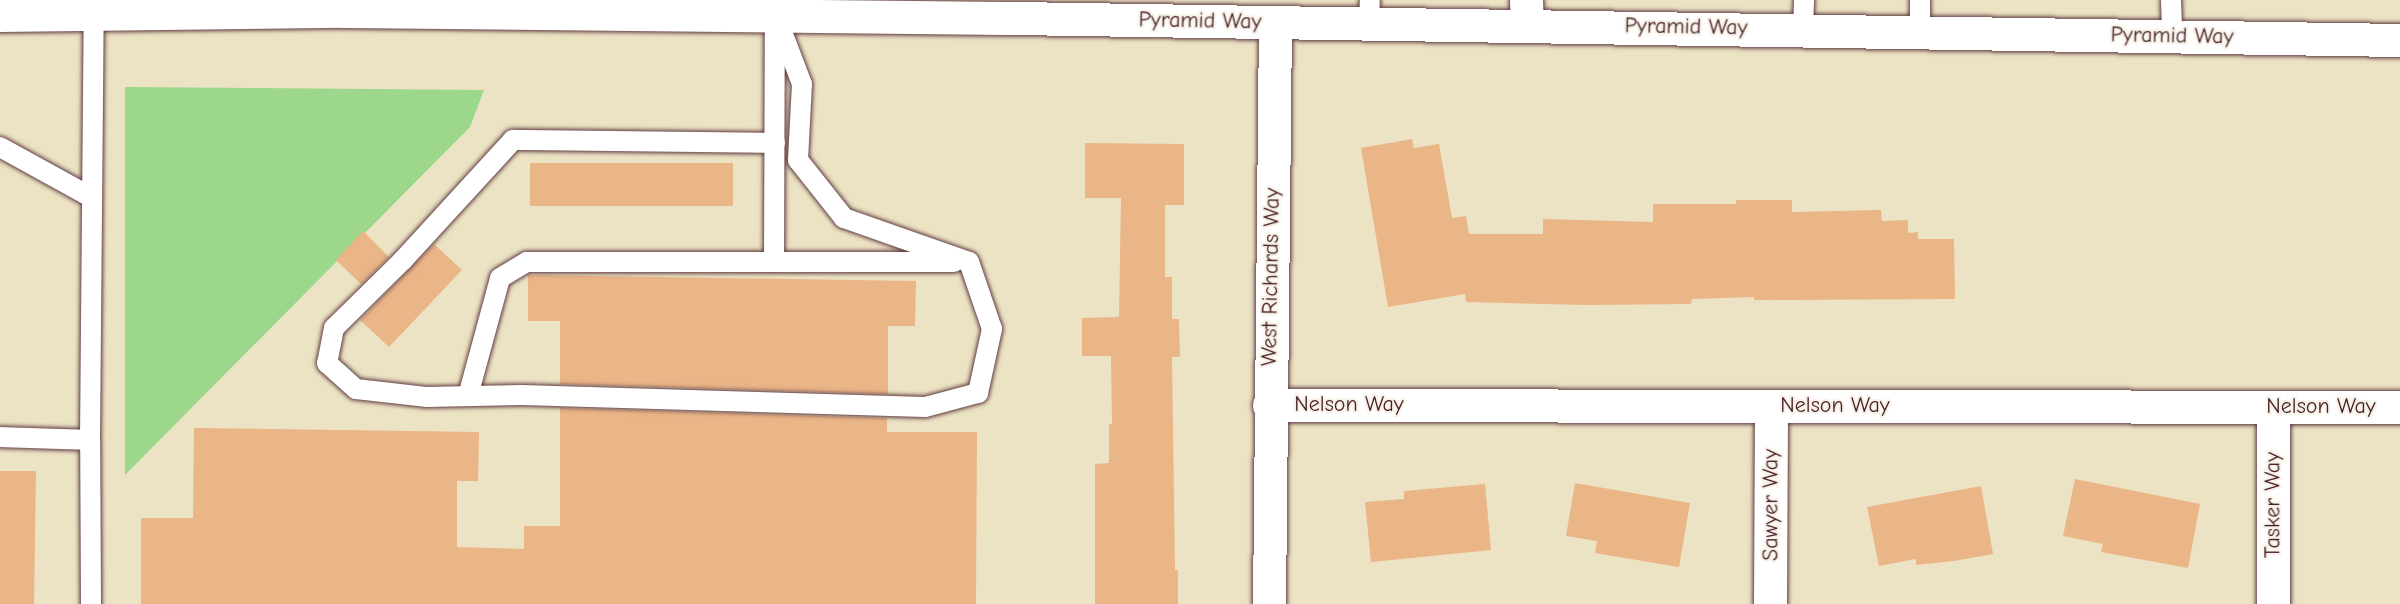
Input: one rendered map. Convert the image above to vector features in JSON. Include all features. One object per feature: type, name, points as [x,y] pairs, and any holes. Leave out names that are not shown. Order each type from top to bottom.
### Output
[{"type":"main road","name":"Pyramid Way","points":[[0,15],[94,15],[226,6],[719,8],[776,16],[986,9],[1227,11],[1275,22],[1369,11],[1526,12],[1803,15],[1920,32],[2400,40]]},
{"type":"main road","name":"West Richards Way","points":[[1269,604],[1269,405],[1275,22]]},
{"type":"main road","name":"Nelson Way","points":[[1269,405],[2400,407]]},
{"type":"main road","name":"Sawyer Way","points":[[1770,604],[1771,406]]},
{"type":"main road","name":"Tasker Way","points":[[2273,407],[2273,604]]},
{"type":"lane","points":[[1920,0],[1920,32]]},
{"type":"lane","points":[[2172,0],[2172,36]]},
{"type":"lane","points":[[91,604],[91,197],[94,15]]},
{"type":"lane","points":[[774,262],[776,16]]},
{"type":"lane","points":[[776,16],[802,84],[798,160],[844,218],[969,262]]},
{"type":"lane","points":[[775,143],[513,140],[403,260],[334,328],[327,363],[356,389],[426,397],[522,395],[926,407],[978,393],[992,329],[969,262]]},
{"type":"lane","points":[[0,147],[91,197]]},
{"type":"lane","points":[[468,396],[500,278],[527,262],[969,262]]},
{"type":"lane","points":[[0,437],[90,440]]},
{"type":"green space","points":[[125,87],[484,90],[470,127],[125,475]]},
{"type":"building","points":[[1412,139],[1414,148],[1439,144],[1452,218],[1466,216],[1469,234],[1543,234],[1543,219],[1653,222],[1653,204],[1736,204],[1736,200],[1792,200],[1792,212],[1881,210],[1882,221],[1908,220],[1908,233],[1918,232],[1918,239],[1954,239],[1955,299],[1754,300],[1754,297],[1692,299],[1691,304],[1585,305],[1466,302],[1465,294],[1388,307],[1361,148]]},
{"type":"building","points":[[1085,143],[1184,144],[1184,205],[1165,205],[1165,277],[1172,277],[1172,319],[1179,319],[1180,357],[1172,357],[1175,570],[1178,570],[1178,604],[1095,604],[1095,464],[1109,463],[1109,424],[1112,424],[1111,356],[1082,356],[1082,318],[1119,317],[1121,198],[1085,198]]},
{"type":"building","points":[[530,163],[733,163],[733,206],[530,206]]},
{"type":"building","points":[[363,231],[389,257],[361,284],[336,260]]},
{"type":"building","points":[[434,244],[462,270],[389,347],[360,320]]},
{"type":"building","points":[[528,275],[916,281],[915,326],[888,326],[888,394],[560,384],[560,321],[528,321]]},
{"type":"building","points":[[560,408],[887,418],[887,432],[977,432],[976,604],[141,604],[141,518],[193,518],[194,428],[479,432],[478,481],[457,481],[457,547],[524,549],[524,526],[560,526]]},
{"type":"building","points":[[0,471],[36,471],[34,604],[0,604]]},
{"type":"building","points":[[2075,479],[2200,504],[2188,568],[2101,552],[2103,544],[2063,536]]},
{"type":"building","points":[[1575,483],[1690,503],[1679,567],[1595,553],[1597,541],[1566,536]]},
{"type":"building","points":[[1485,484],[1491,550],[1371,562],[1365,502],[1404,499],[1404,491]]},
{"type":"building","points":[[1981,486],[1993,554],[1916,565],[1916,559],[1879,566],[1867,507]]}]
